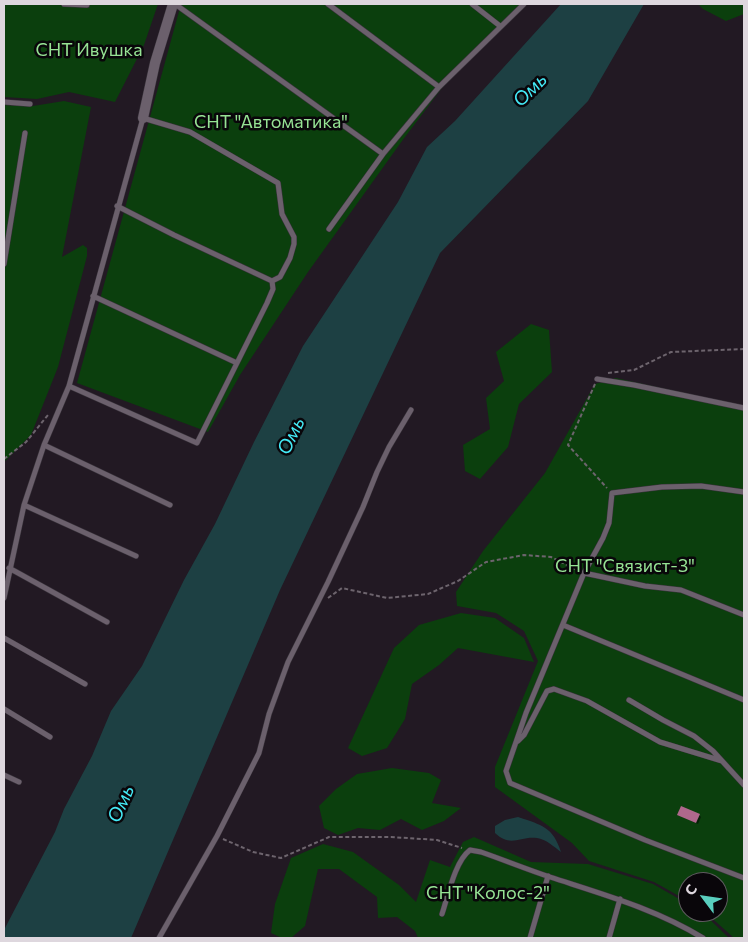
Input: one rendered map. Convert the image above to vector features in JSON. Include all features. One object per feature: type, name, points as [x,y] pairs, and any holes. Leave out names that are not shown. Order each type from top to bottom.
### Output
[{"type":"street","points":[[143,118],[155,63],[174,4]]},
{"type":"lane","points":[[64,4],[87,5]]},
{"type":"lane","points":[[174,4],[383,154]]},
{"type":"lane","points":[[328,4],[439,87]]},
{"type":"lane","points":[[472,4],[500,26]]},
{"type":"lane","points":[[329,229],[383,154],[439,87],[524,4]]},
{"type":"lane","points":[[4,102],[30,104]]},
{"type":"lane","points":[[4,598],[24,505],[44,445],[69,386],[117,206],[143,118],[190,132],[278,182],[282,214],[294,237],[294,244],[290,258],[280,277],[272,281]]},
{"type":"lane","points":[[4,264],[26,133]]},
{"type":"lane","points":[[117,206],[272,281]]},
{"type":"lane","points":[[69,386],[197,443],[267,303],[272,289],[272,281]]},
{"type":"lane","points":[[93,296],[237,363]]},
{"type":"lane","points":[[597,379],[634,384],[744,408]]},
{"type":"lane","points":[[159,938],[217,836],[259,753],[269,714],[285,670],[363,507],[377,472],[411,410]]},
{"type":"lane","points":[[44,445],[170,505]]},
{"type":"lane","points":[[744,492],[701,486],[662,487],[612,493],[608,522],[603,538],[584,574],[506,772],[510,783],[645,840],[744,878]]},
{"type":"lane","points":[[24,505],[136,556]]},
{"type":"lane","points":[[9,568],[107,622]]},
{"type":"lane","points":[[584,574],[645,586],[681,590],[744,616]]},
{"type":"lane","points":[[563,625],[744,700]]},
{"type":"lane","points":[[4,638],[84,684]]},
{"type":"lane","points":[[516,743],[524,735],[547,691],[554,689],[586,701],[660,742],[722,761]]},
{"type":"lane","points":[[629,700],[694,736],[714,751],[744,785]]},
{"type":"lane","points":[[4,710],[50,737]]},
{"type":"lane","points":[[4,775],[19,782]]},
{"type":"lane","points":[[442,914],[459,866],[464,855],[470,850],[481,852],[620,899],[703,938]]},
{"type":"lane","points":[[530,938],[548,876]]},
{"type":"lane","points":[[609,938],[620,899]]},
{"type":"lane","points":[[690,938],[691,931]]},
{"type":"path","points":[[612,493],[568,445],[599,375],[634,370],[671,352],[744,348]]},
{"type":"path","points":[[4,458],[26,442],[52,410]]},
{"type":"path","points":[[316,607],[342,588],[386,598],[428,594],[458,581],[486,562],[524,555],[551,558],[584,574]]},
{"type":"path","points":[[217,836],[253,852],[281,858],[329,837],[391,837],[437,840],[470,850]]},
{"type":"green space","name":"СНТ Ивушка","points":[[4,4],[158,4],[144,45],[115,102],[69,92],[37,99],[4,97]]},
{"type":"green space","name":"СНТ \"Автоматика\"","points":[[181,4],[526,4],[442,88],[402,141],[308,272],[240,375],[208,432],[77,383]]},
{"type":"green space","points":[[698,4],[744,4],[744,14],[726,21],[703,9]]},
{"type":"green space","points":[[64,101],[91,107],[62,257],[83,245],[87,248],[87,256],[58,367],[31,435],[4,462],[4,105],[33,106]]},
{"type":"green space","points":[[531,324],[549,330],[552,372],[519,404],[508,447],[480,479],[465,471],[463,445],[490,429],[486,398],[504,381],[496,352]]},
{"type":"green space","name":"СНТ \"Связист-3\"","points":[[616,378],[744,406],[744,938],[734,938],[716,922],[728,922],[728,872],[678,872],[678,895],[654,882],[589,861],[572,843],[495,787],[495,767],[538,661],[524,631],[496,613],[457,606],[456,592],[483,551],[545,473],[595,384]]},
{"type":"green space","points":[[461,613],[495,618],[524,638],[534,662],[458,648],[439,665],[412,684],[405,719],[387,748],[362,756],[348,748],[394,648],[419,625]]},
{"type":"green space","points":[[392,768],[429,773],[441,780],[432,803],[461,808],[444,821],[422,830],[401,819],[380,830],[358,828],[338,835],[324,828],[319,806],[336,789],[357,774]]},
{"type":"green space","name":"СНТ \"Колос-2\"","points":[[474,837],[531,862],[588,864],[653,884],[678,898],[678,922],[712,922],[729,938],[418,938],[415,931],[397,917],[378,918],[377,897],[339,869],[318,869],[305,926],[291,938],[282,938],[271,933],[275,904],[291,858],[323,844],[353,852],[399,885],[416,902],[430,860],[450,867],[463,842]]},
{"type":"water","name":"Омь","points":[[561,4],[644,4],[588,101],[440,253],[280,590],[131,938],[4,938],[4,930],[55,832],[64,809],[92,756],[111,711],[142,666],[303,346],[398,202],[427,147],[455,121]]},
{"type":"water","points":[[518,817],[546,828],[554,837],[561,852],[544,840],[531,838],[511,841],[495,833],[495,826],[505,820]]},
{"type":"building","points":[[681,806],[700,814],[696,823],[677,815]]}]
